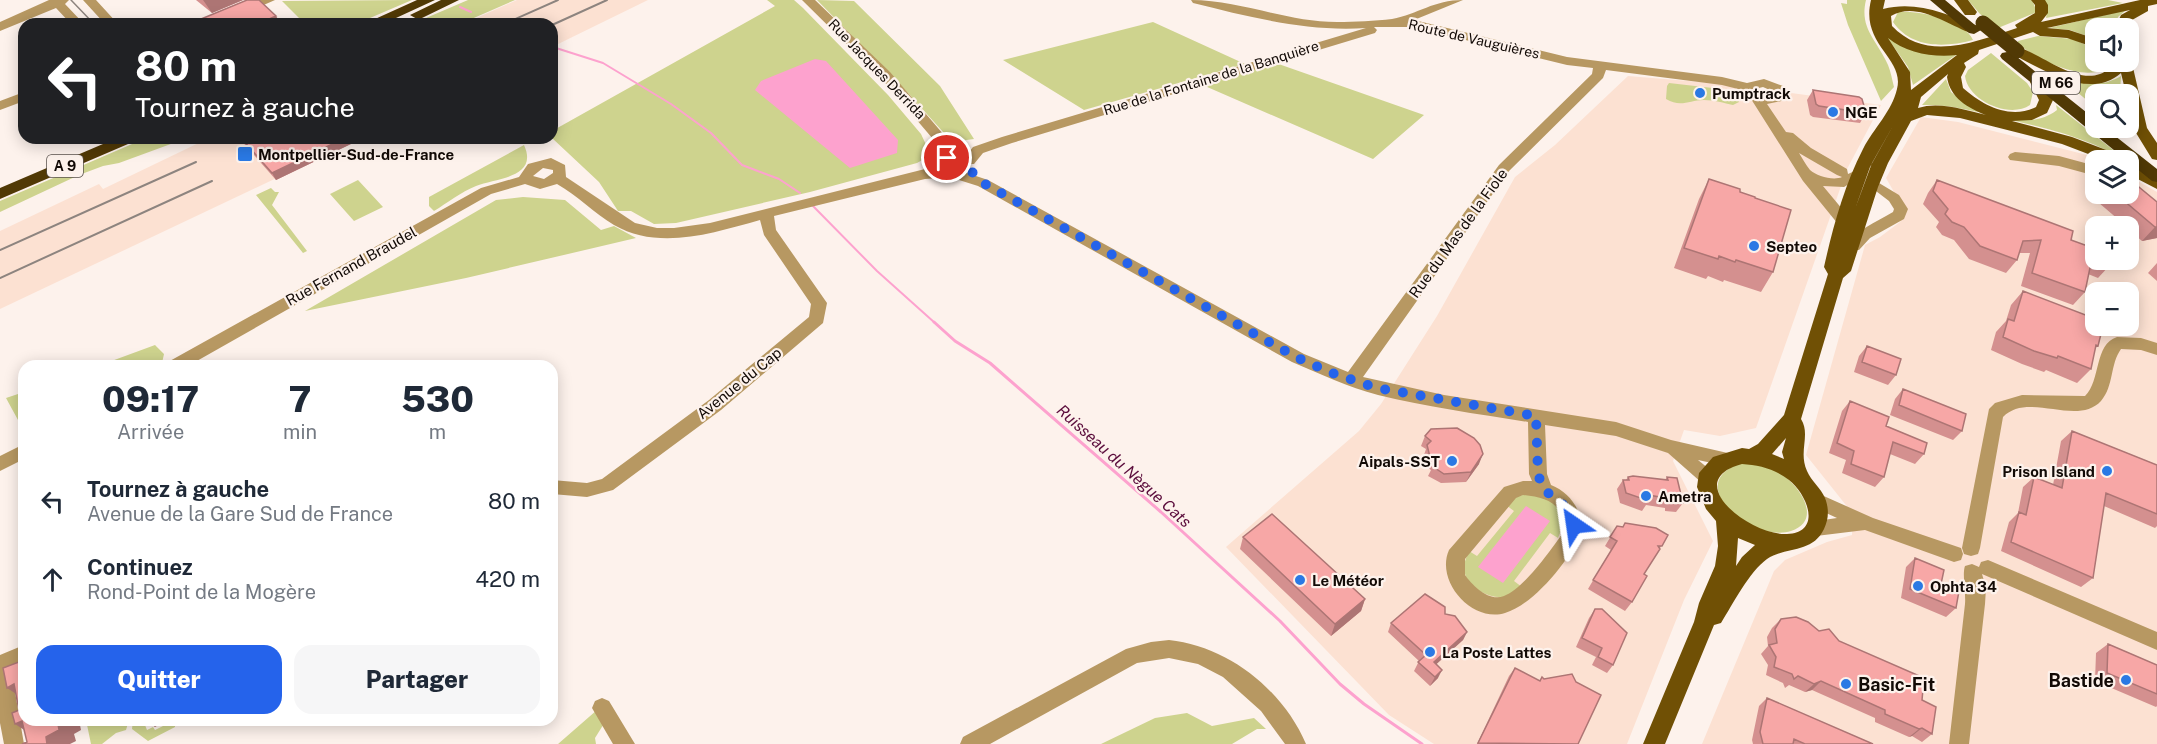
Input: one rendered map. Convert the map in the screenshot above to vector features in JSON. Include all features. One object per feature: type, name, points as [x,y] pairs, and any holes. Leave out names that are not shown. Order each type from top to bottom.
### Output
[{"type":"highway","points":[[385,18],[428,0]]},
{"type":"highway","points":[[410,18],[452,0]]},
{"type":"highway","name":"M 66","points":[[1937,0],[1979,26],[2012,54],[2085,107]]},
{"type":"highway","name":"M 66","points":[[1954,0],[1970,12],[1979,26]]},
{"type":"highway","name":"M 66","points":[[2012,54],[2037,82],[2157,177]]},
{"type":"highway","points":[[2124,138],[2157,164]]},
{"type":"highway","name":"A 9","points":[[0,182],[89,144]]},
{"type":"highway","name":"A 9","points":[[0,194],[116,144]]},
{"type":"main road","points":[[1792,419],[1797,429],[1792,452],[1799,477],[1817,501],[1820,515],[1816,528],[1801,541],[1777,543],[1759,539],[1741,531],[1726,520],[1714,506],[1708,492],[1708,478],[1711,470],[1726,459],[1760,454],[1768,448],[1784,424],[1792,419],[1836,274],[1842,271],[1870,187],[1900,115],[1896,106],[1904,94],[1905,85],[1895,59],[1874,25],[1873,13],[1878,0]]},
{"type":"main road","name":"M 66","points":[[1961,0],[1970,12]]},
{"type":"main road","points":[[2009,35],[2018,26],[2037,20],[2042,8],[2038,0]]},
{"type":"main road","points":[[1836,274],[1832,267],[1841,226],[1859,174],[1886,124],[1900,115],[1915,100],[1914,96],[1956,61],[2009,35],[2156,1]]},
{"type":"main road","points":[[2127,18],[2139,9],[2154,5],[2156,1]]},
{"type":"main road","name":"M 66","points":[[1979,26],[1922,8],[1898,8],[1889,11],[1884,16],[1888,30],[1900,40],[1915,46],[1944,51],[1983,46]]},
{"type":"main road","points":[[2009,35],[2058,32],[2085,41]]},
{"type":"main road","name":"M 66","points":[[2012,54],[2056,71],[2088,79],[2099,79],[2115,72]]},
{"type":"main road","name":"M 66","points":[[1956,61],[1959,67],[1954,77],[1956,89],[1977,105],[2004,115],[2026,116],[2042,110],[2046,100],[2037,82]]},
{"type":"main road","points":[[2128,72],[2140,128],[2157,155]]},
{"type":"main road","points":[[1900,115],[1926,110],[1960,113],[2067,140],[2092,150]]},
{"type":"main road","points":[[2139,173],[2157,184]]},
{"type":"main road","points":[[1751,456],[1776,463],[1799,477]]},
{"type":"main road","points":[[1654,744],[1705,622],[1705,612],[1726,564],[1729,542],[1726,520]]},
{"type":"main road","points":[[1705,622],[1715,615],[1749,563],[1758,554],[1777,543]]},
{"type":"street","points":[[89,0],[106,18]]},
{"type":"street","name":"Rue Jacques Derrida","points":[[808,0],[859,49],[943,141],[951,167]]},
{"type":"street","name":"Route de Vauguières","points":[[1197,0],[1310,24],[1397,21],[1413,23],[1525,52],[1600,67],[1722,81],[1754,92],[1759,83],[1774,86],[1782,94],[1780,99],[1774,101],[1771,119]]},
{"type":"street","name":"Rue de la Fontaine de la Banquière","points":[[557,178],[579,189],[615,219],[642,231],[655,234],[687,232],[951,167],[978,150],[1007,140],[1397,21],[1457,0]]},
{"type":"street","points":[[20,18],[58,1],[73,18]]},
{"type":"street","points":[[223,18],[265,1]]},
{"type":"street","points":[[0,27],[18,19]]},
{"type":"street","name":"Rue du Mas de la Fiole","points":[[1351,380],[1363,367],[1504,168],[1598,75],[1600,67]]},
{"type":"street","points":[[1754,92],[1765,113],[1789,136],[1806,151],[1842,172]]},
{"type":"street","points":[[0,106],[18,98]]},
{"type":"street","points":[[1771,119],[1815,180],[1841,226]]},
{"type":"street","points":[[2015,157],[2059,161],[2085,168]]},
{"type":"street","points":[[546,163],[555,164],[560,168],[557,178],[548,183],[538,184],[527,180],[531,169],[546,163]]},
{"type":"street","points":[[951,167],[1298,358],[1351,380],[1397,393],[1616,429],[1671,447],[1726,459]]},
{"type":"street","points":[[1815,180],[1845,183],[1859,174]]},
{"type":"street","name":"Rue Fernand Braudel","points":[[185,360],[486,191],[527,180]]},
{"type":"street","points":[[1851,246],[1854,246],[1865,234],[1899,215],[1901,209],[1897,202],[1879,188]]},
{"type":"street","name":"Avenue du Cap","points":[[558,488],[587,490],[607,485],[715,405],[817,319],[819,303],[770,231],[766,213]]},
{"type":"street","points":[[2157,349],[2141,344],[2117,343],[2110,349],[2099,393],[2090,403],[2010,403],[1999,407],[1995,414],[1963,551],[1962,566],[1980,570],[2157,641]]},
{"type":"street","points":[[1536,416],[1538,474],[1543,489],[1566,507],[1573,520],[1574,531],[1524,596],[1507,605],[1489,606],[1475,599],[1458,583],[1453,570],[1456,556],[1510,492],[1523,488],[1543,489]]},
{"type":"street","points":[[1671,447],[1708,478]]},
{"type":"street","points":[[0,464],[18,454]]},
{"type":"street","points":[[1817,501],[1867,523],[1963,551]]},
{"type":"street","points":[[1816,528],[1867,523]]},
{"type":"street","points":[[1959,744],[1976,588],[1980,570]]},
{"type":"street","points":[[970,744],[1133,655],[1147,651],[1178,649],[1220,662],[1235,672],[1279,716],[1289,729],[1296,744]]},
{"type":"street","points":[[14,744],[0,664],[18,656]]},
{"type":"street","points":[[602,708],[625,744]]},
{"type":"shaded area","points":[[517,0],[648,0],[558,44],[558,18],[476,18]]},
{"type":"shaded area","points":[[815,59],[826,61],[898,140],[897,153],[850,168],[755,90],[761,81]]},
{"type":"shaded area","points":[[1628,76],[1725,84],[1881,105],[1847,169],[1756,428],[1720,436],[1684,430],[1673,461],[1713,541],[1684,600],[1627,744],[1434,744],[1389,715],[1226,547],[1359,431],[1381,404],[1437,316],[1515,177],[1555,145]]},
{"type":"shaded area","points":[[1921,117],[1958,122],[2085,154],[2085,204],[2139,204],[2139,182],[2157,192],[2157,744],[1702,744],[1774,571],[1785,560],[1827,542],[1852,535],[1853,514],[1806,455],[1865,245],[1900,222],[1906,213],[1886,178]]},
{"type":"shaded area","points":[[197,144],[348,144],[0,309],[0,231],[99,184],[103,189]]},
{"type":"shaded area","points":[[1526,506],[1550,521],[1503,583],[1478,567]]},
{"type":"green space","points":[[412,0],[370,18],[299,18],[282,1]]},
{"type":"green space","points":[[468,0],[515,0],[474,18],[426,18]]},
{"type":"green space","points":[[767,0],[794,0],[803,8],[888,95],[921,134],[928,149],[926,158],[917,163],[810,192],[676,223],[654,224],[631,211],[618,211],[599,182],[558,144],[558,128],[775,6]]},
{"type":"green space","points":[[817,0],[854,1],[940,86],[974,139],[952,142],[908,93]]},
{"type":"green space","points":[[1847,0],[1866,0],[1864,10],[1867,27],[1889,68],[1894,87],[1881,101],[1848,25],[1841,3],[1847,4]]},
{"type":"green space","points":[[1968,0],[2032,0],[2037,12],[1998,28],[1980,14]]},
{"type":"green space","points":[[2043,0],[2108,0],[2123,3],[2046,18],[2048,8]]},
{"type":"green space","points":[[2126,10],[2118,18],[2092,18]]},
{"type":"green space","points":[[1898,12],[1928,14],[1950,21],[1960,26],[1973,40],[1940,45],[1919,41],[1900,31],[1893,22]]},
{"type":"green space","points":[[2085,20],[2085,35],[2070,30],[2049,28]]},
{"type":"green space","points":[[1153,22],[1245,64],[1084,110],[1003,60]]},
{"type":"green space","points":[[1884,33],[1956,55],[1913,85],[1908,67]]},
{"type":"green space","points":[[2038,36],[2073,39],[2085,44],[2085,72],[2095,72],[2084,73],[2060,67],[2036,56],[2018,44],[2018,41]]},
{"type":"green space","points":[[1991,53],[2027,83],[2033,92],[2030,105],[2022,109],[2001,109],[1982,100],[1968,85],[1965,76],[1968,70]]},
{"type":"green space","points":[[1270,61],[1424,115],[1373,159],[1198,83]]},
{"type":"green space","points":[[2121,76],[2121,84],[2091,84],[2106,82]]},
{"type":"green space","points":[[2059,77],[2091,84],[2085,84],[2085,99]]},
{"type":"green space","points":[[1946,79],[1951,92],[1957,97],[2007,117],[2033,120],[2045,117],[2057,110],[2056,105],[2085,128],[2085,138],[2098,138],[2113,150],[2107,150],[2049,129],[1961,108],[1922,105]]},
{"type":"green space","name":"Pumptrack","points":[[1669,83],[1730,90],[1737,95],[1739,102],[1733,105],[1708,100],[1671,102],[1666,99]]},
{"type":"green space","points":[[132,144],[171,144],[79,175],[0,212],[0,201]]},
{"type":"green space","points":[[524,145],[527,156],[526,164],[521,170],[513,175],[470,188],[434,211],[429,206],[429,197]]},
{"type":"green space","points":[[358,180],[383,207],[354,221],[330,194]]},
{"type":"green space","points":[[271,188],[279,192],[272,205],[307,251],[303,253],[256,195]]},
{"type":"green space","points":[[523,197],[565,200],[601,230],[614,226],[636,238],[466,278],[305,311],[496,200]]},
{"type":"green space","points":[[155,345],[164,354],[163,360],[114,360]]},
{"type":"green space","points":[[18,394],[18,420],[6,398]]},
{"type":"green space","points":[[1738,464],[1753,464],[1768,468],[1778,472],[1793,484],[1807,510],[1806,519],[1801,526],[1791,531],[1776,532],[1759,529],[1743,521],[1730,510],[1721,498],[1718,485],[1723,474]]},
{"type":"green space","points":[[1532,493],[1554,504],[1561,514],[1561,529],[1558,538],[1550,533],[1514,581],[1522,587],[1511,596],[1487,595],[1473,586],[1465,573],[1464,565],[1469,551],[1477,556],[1514,511],[1506,505],[1518,496]]},
{"type":"green space","points":[[597,710],[605,722],[595,738],[596,744],[558,744]]},
{"type":"green space","points":[[1187,713],[1212,726],[1254,718],[1266,729],[1257,729],[1232,744],[1101,744],[1155,718]]},
{"type":"green space","points":[[87,726],[127,726],[126,730],[116,733],[102,744],[91,744]]},
{"type":"green space","points":[[132,726],[145,726],[147,730],[153,727],[155,730],[163,726],[175,726],[148,741],[132,729]]},
{"type":"building","points":[[247,0],[259,0],[276,16],[272,18],[204,18]]},
{"type":"building","points":[[1813,90],[1859,97],[1862,99],[1866,113],[1819,106],[1816,104]]},
{"type":"building","points":[[246,144],[332,144],[272,173]]},
{"type":"building","points":[[1709,179],[1791,210],[1773,272],[1736,260],[1735,262],[1719,256],[1718,259],[1684,248]]},
{"type":"building","points":[[1937,180],[2073,231],[2071,240],[2085,245],[2085,270],[2090,270],[2087,282],[2085,282],[2085,292],[2032,273],[2041,240],[2023,241],[2017,260],[1980,246],[1964,227],[1952,222],[1945,214],[1948,209],[1933,191]]},
{"type":"building","points":[[2139,187],[2157,202],[2157,227],[2128,204],[2139,204]]},
{"type":"building","points":[[2023,291],[2085,315],[2085,336],[2100,336],[2098,346],[2096,345],[2091,369],[2058,356],[2057,358],[2034,351],[2003,337],[2008,319],[2014,321]]},
{"type":"building","points":[[1867,346],[1901,359],[1896,375],[1862,362]]},
{"type":"building","points":[[1903,389],[1966,414],[1962,431],[1899,405]]},
{"type":"building","points":[[1850,401],[1889,417],[1886,426],[1927,443],[1924,454],[1893,442],[1884,477],[1851,464],[1854,451],[1837,443]]},
{"type":"building","name":"Aipals-SST","points":[[1457,428],[1474,438],[1483,454],[1471,472],[1444,474],[1432,466],[1437,461],[1430,457],[1427,445],[1431,441],[1425,436],[1431,429]]},
{"type":"building","points":[[2072,431],[2157,465],[2157,514],[2106,493],[2093,578],[2011,542],[2019,512],[2026,515],[2034,477],[2062,488]]},
{"type":"building","points":[[1628,477],[1668,480],[1667,477],[1677,478],[1683,503],[1648,495],[1649,501],[1626,493],[1623,480],[1629,480]]},
{"type":"building","name":"Le Météor","points":[[1272,514],[1365,599],[1335,624],[1243,537]]},
{"type":"building","points":[[1625,523],[1656,528],[1668,535],[1662,546],[1658,546],[1660,549],[1644,574],[1647,576],[1632,602],[1593,580],[1617,541],[1610,537],[1617,526],[1623,527]]},
{"type":"building","points":[[1915,558],[1944,570],[1941,584],[1959,591],[1956,608],[1910,589]]},
{"type":"building","name":"La Poste Lattes","points":[[1425,594],[1445,607],[1445,614],[1455,616],[1467,632],[1434,662],[1442,670],[1435,677],[1418,662],[1426,655],[1391,623]]},
{"type":"building","points":[[1595,609],[1602,609],[1627,633],[1613,665],[1598,657],[1602,648],[1582,638]]},
{"type":"building","name":"Basic-Fit","points":[[1796,617],[1808,622],[1819,631],[1829,629],[1839,641],[1924,678],[1922,700],[1936,707],[1932,734],[1885,714],[1885,710],[1821,681],[1814,684],[1798,676],[1794,679],[1792,674],[1774,667],[1776,657],[1769,645],[1777,643],[1775,629],[1781,619]]},
{"type":"building","points":[[2108,644],[2157,665],[2157,694],[2107,673]]},
{"type":"building","points":[[18,662],[18,705],[14,684],[7,688],[3,668]]},
{"type":"building","points":[[1515,668],[1540,681],[1542,677],[1544,679],[1572,674],[1576,682],[1601,695],[1578,744],[1478,743]]},
{"type":"building","points":[[1767,698],[1873,744],[1805,744],[1794,739],[1793,744],[1763,744],[1760,732]]},
{"type":"building","points":[[18,710],[18,723],[15,724],[12,713]]},
{"type":"building","points":[[23,726],[58,726],[59,730],[46,737],[47,744],[22,744],[27,742]]},
{"type":"waterway","name":"Ruisseau du Nègue Cats","points":[[460,7],[471,12]]},
{"type":"waterway","name":"Ruisseau du Nègue Cats","points":[[558,49],[603,63],[671,104],[711,133],[742,165],[779,179],[800,193]]},
{"type":"waterway","name":"Ruisseau du Nègue Cats","points":[[812,205],[877,271],[935,323]]},
{"type":"waterway","name":"Ruisseau du Nègue Cats","points":[[934,322],[955,341],[990,363],[1161,512],[1280,621],[1340,684],[1364,704],[1422,744]]},
{"type":"tram line","points":[[71,0],[88,18]]},
{"type":"railway","points":[[518,18],[558,0]]},
{"type":"railway","points":[[558,22],[607,0]]},
{"type":"railway","points":[[0,250],[196,162]]},
{"type":"railway","points":[[0,278],[212,181]]},
{"type":"place","name":"Pumptrack","points":[[1700,93]]},
{"type":"place","name":"NGE","points":[[1833,112]]},
{"type":"place","name":"Montpellier-Sud-de-France","points":[[245,154]]},
{"type":"place","name":"Septeo","points":[[1754,246]]},
{"type":"place","name":"Aipals-SST","points":[[1452,461]]},
{"type":"place","name":"Prison Island","points":[[2107,471]]},
{"type":"place","name":"Ametra","points":[[1646,496]]},
{"type":"place","name":"Le Météor","points":[[1300,580]]},
{"type":"place","name":"Ophta 34","points":[[1918,586]]},
{"type":"place","name":"La Poste Lattes","points":[[1430,652]]},
{"type":"place","name":"Bastide","points":[[2126,680]]},
{"type":"place","name":"Basic-Fit","points":[[1846,684]]},
{"type":"route","points":[[947,158],[956,156],[966,158],[971,164],[971,171],[983,183],[1298,358],[1332,373],[1397,393],[1536,416],[1538,474],[1543,489],[1566,507],[1574,525]]}]
